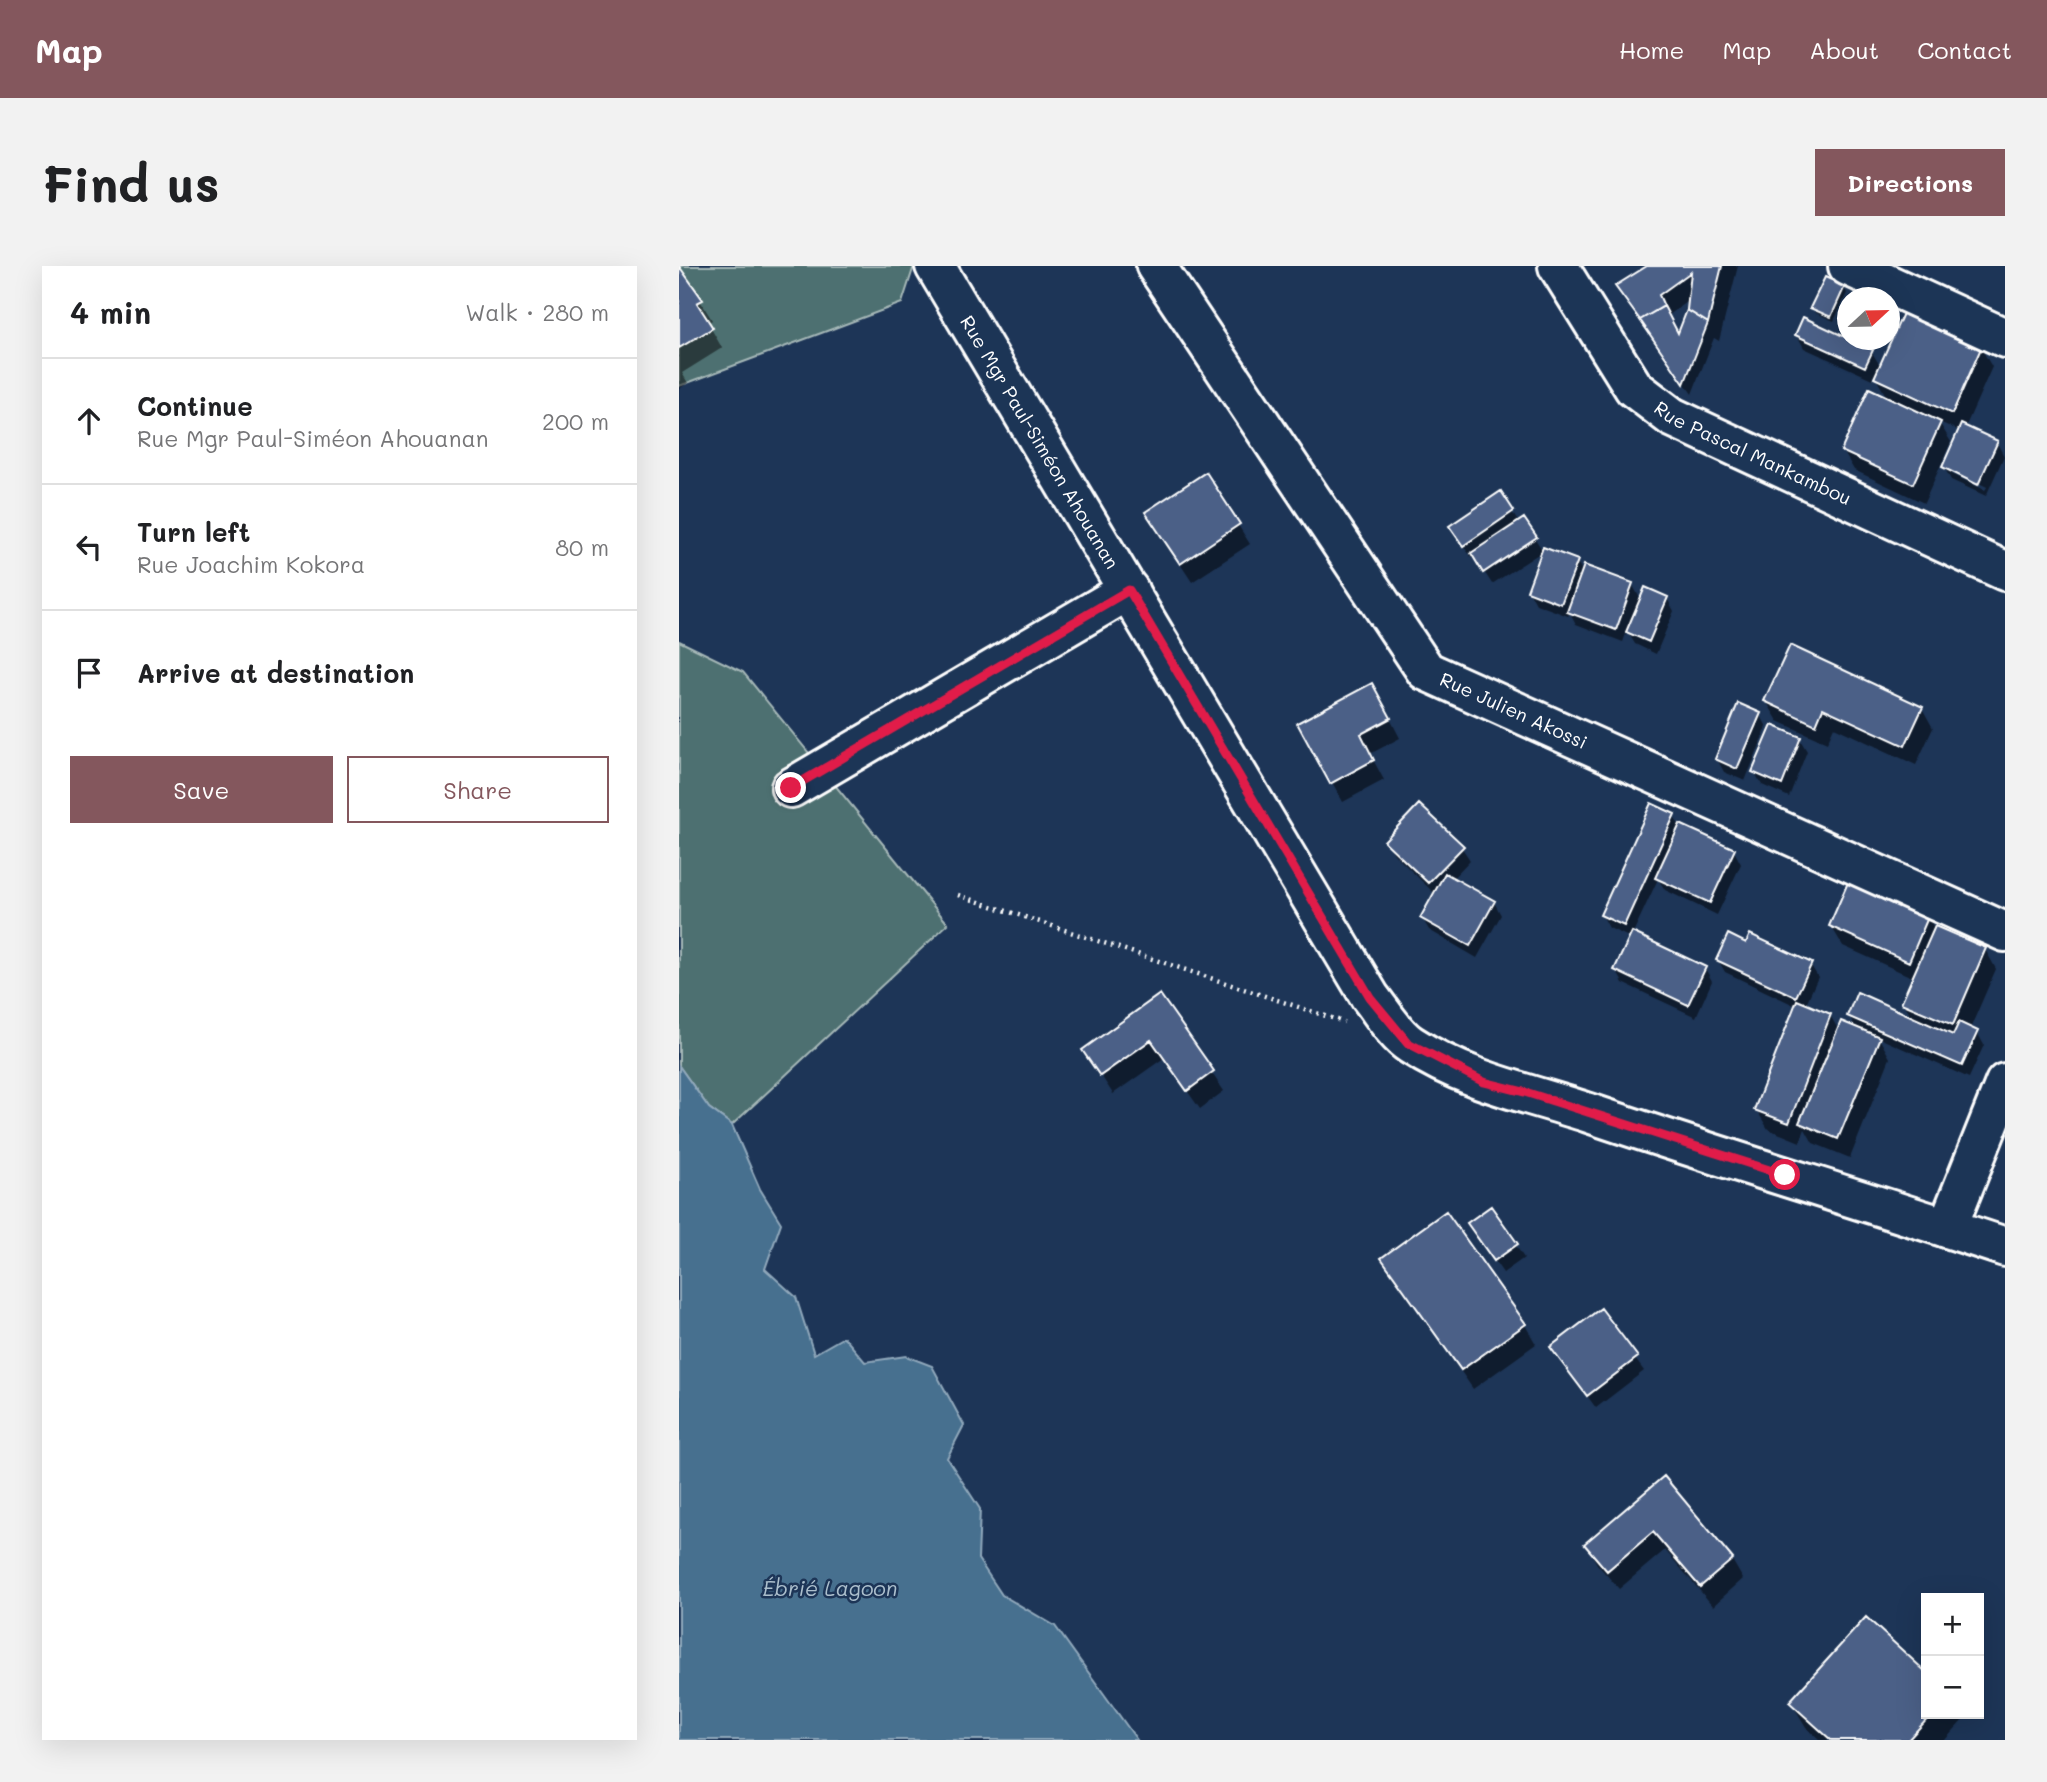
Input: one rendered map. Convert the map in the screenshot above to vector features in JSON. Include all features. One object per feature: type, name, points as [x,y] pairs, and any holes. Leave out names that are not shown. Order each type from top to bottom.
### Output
[{"type":"street","name":"Rue Julien Akossi","points":[[1156,266],[1426,671],[2005,932]]},
{"type":"street","points":[[1848,266],[2005,338]]},
{"type":"street","name":"Rue Mgr Paul-Siméon Ahouanan","points":[[939,268],[1370,997],[1408,1043],[1484,1082],[1528,1093],[2005,1247]]},
{"type":"street","name":"Rue Pascal Mankambou","points":[[1571,270],[1634,388],[1672,418],[2005,571]]},
{"type":"street","points":[[791,788],[1129,590]]},
{"type":"street","points":[[1947,1228],[2005,1083]]},
{"type":"path","points":[[958,895],[1355,1026]]},
{"type":"green space","points":[[679,266],[914,266],[902,303],[679,386]]},
{"type":"green space","points":[[679,641],[743,672],[948,924],[732,1125],[709,1108],[679,1066]]},
{"type":"water","name":"Ébrié Lagoon","points":[[679,1066],[709,1108],[732,1125],[760,1189],[781,1223],[765,1269],[796,1297],[814,1354],[844,1337],[865,1362],[906,1356],[932,1366],[964,1425],[947,1458],[980,1509],[978,1559],[1002,1595],[1055,1626],[1137,1740],[679,1740]]},
{"type":"building","points":[[679,266],[703,300],[697,303],[713,328],[679,348]]},
{"type":"building","points":[[1647,266],[1722,266],[1708,323],[1687,310],[1691,272],[1659,295],[1664,306],[1640,320],[1615,286]]},
{"type":"building","points":[[1825,277],[1845,286],[1837,287],[1837,304],[1831,317],[1810,308]]},
{"type":"building","points":[[1664,306],[1678,333],[1687,310],[1708,323],[1684,384],[1640,320]]},
{"type":"building","points":[[1904,311],[1982,346],[1952,414],[1874,378],[1887,350],[1900,350],[1900,320]]},
{"type":"building","points":[[1803,317],[1837,333],[1837,350],[1873,350],[1865,367],[1795,335]]},
{"type":"building","points":[[1869,388],[1941,422],[1913,484],[1841,451]]},
{"type":"building","points":[[1961,424],[1998,441],[1978,485],[1942,467]]},
{"type":"building","points":[[1206,472],[1240,524],[1180,564],[1145,512]]},
{"type":"building","points":[[1501,491],[1514,511],[1463,546],[1449,526]]},
{"type":"building","points":[[1524,518],[1537,537],[1483,573],[1471,553]]},
{"type":"building","points":[[1543,547],[1578,560],[1561,604],[1527,591]]},
{"type":"building","points":[[1584,565],[1633,583],[1616,630],[1567,612]]},
{"type":"building","points":[[1645,587],[1668,597],[1649,642],[1626,632]]},
{"type":"building","points":[[1790,645],[1923,707],[1905,746],[1823,708],[1816,725],[1764,701]]},
{"type":"building","points":[[1372,683],[1391,718],[1361,734],[1374,760],[1330,784],[1297,723]]},
{"type":"building","points":[[1738,703],[1761,713],[1737,769],[1715,759]]},
{"type":"building","points":[[1772,725],[1801,737],[1782,785],[1752,772]]},
{"type":"building","points":[[1651,803],[1675,814],[1624,926],[1600,915]]},
{"type":"building","points":[[1419,804],[1464,846],[1428,883],[1384,841]]},
{"type":"building","points":[[1680,824],[1735,849],[1710,903],[1655,878]]},
{"type":"building","points":[[1445,873],[1495,901],[1470,946],[1420,918]]},
{"type":"building","points":[[1849,880],[1929,915],[1909,962],[1829,926]]},
{"type":"building","points":[[1935,926],[1986,948],[1953,1025],[1901,1003]]},
{"type":"building","points":[[1632,932],[1706,967],[1688,1005],[1614,970]]},
{"type":"building","points":[[1728,934],[1746,943],[1750,934],[1812,963],[1796,997],[1716,960]]},
{"type":"building","points":[[1857,992],[1953,1035],[1959,1022],[1978,1031],[1962,1066],[1847,1016]]},
{"type":"building","points":[[1160,994],[1214,1071],[1187,1091],[1151,1040],[1100,1076],[1082,1050]]},
{"type":"building","points":[[1797,1000],[1831,1014],[1789,1123],[1754,1110]]},
{"type":"building","points":[[1841,1021],[1880,1037],[1838,1139],[1799,1123]]},
{"type":"building","points":[[1491,1206],[1518,1244],[1494,1261],[1467,1223]]},
{"type":"building","points":[[1446,1211],[1526,1324],[1461,1370],[1381,1258]]},
{"type":"building","points":[[1601,1308],[1638,1357],[1587,1396],[1550,1347]]},
{"type":"building","points":[[1664,1476],[1733,1559],[1700,1587],[1653,1532],[1607,1571],[1584,1544]]},
{"type":"building","points":[[1866,1617],[1921,1667],[1921,1719],[1927,1719],[1908,1740],[1831,1740],[1789,1702]]},
{"type":"route","points":[[791,788],[1129,590],[1370,997],[1408,1043],[1484,1082],[1528,1093],[1658,1137],[1785,1175]]}]
